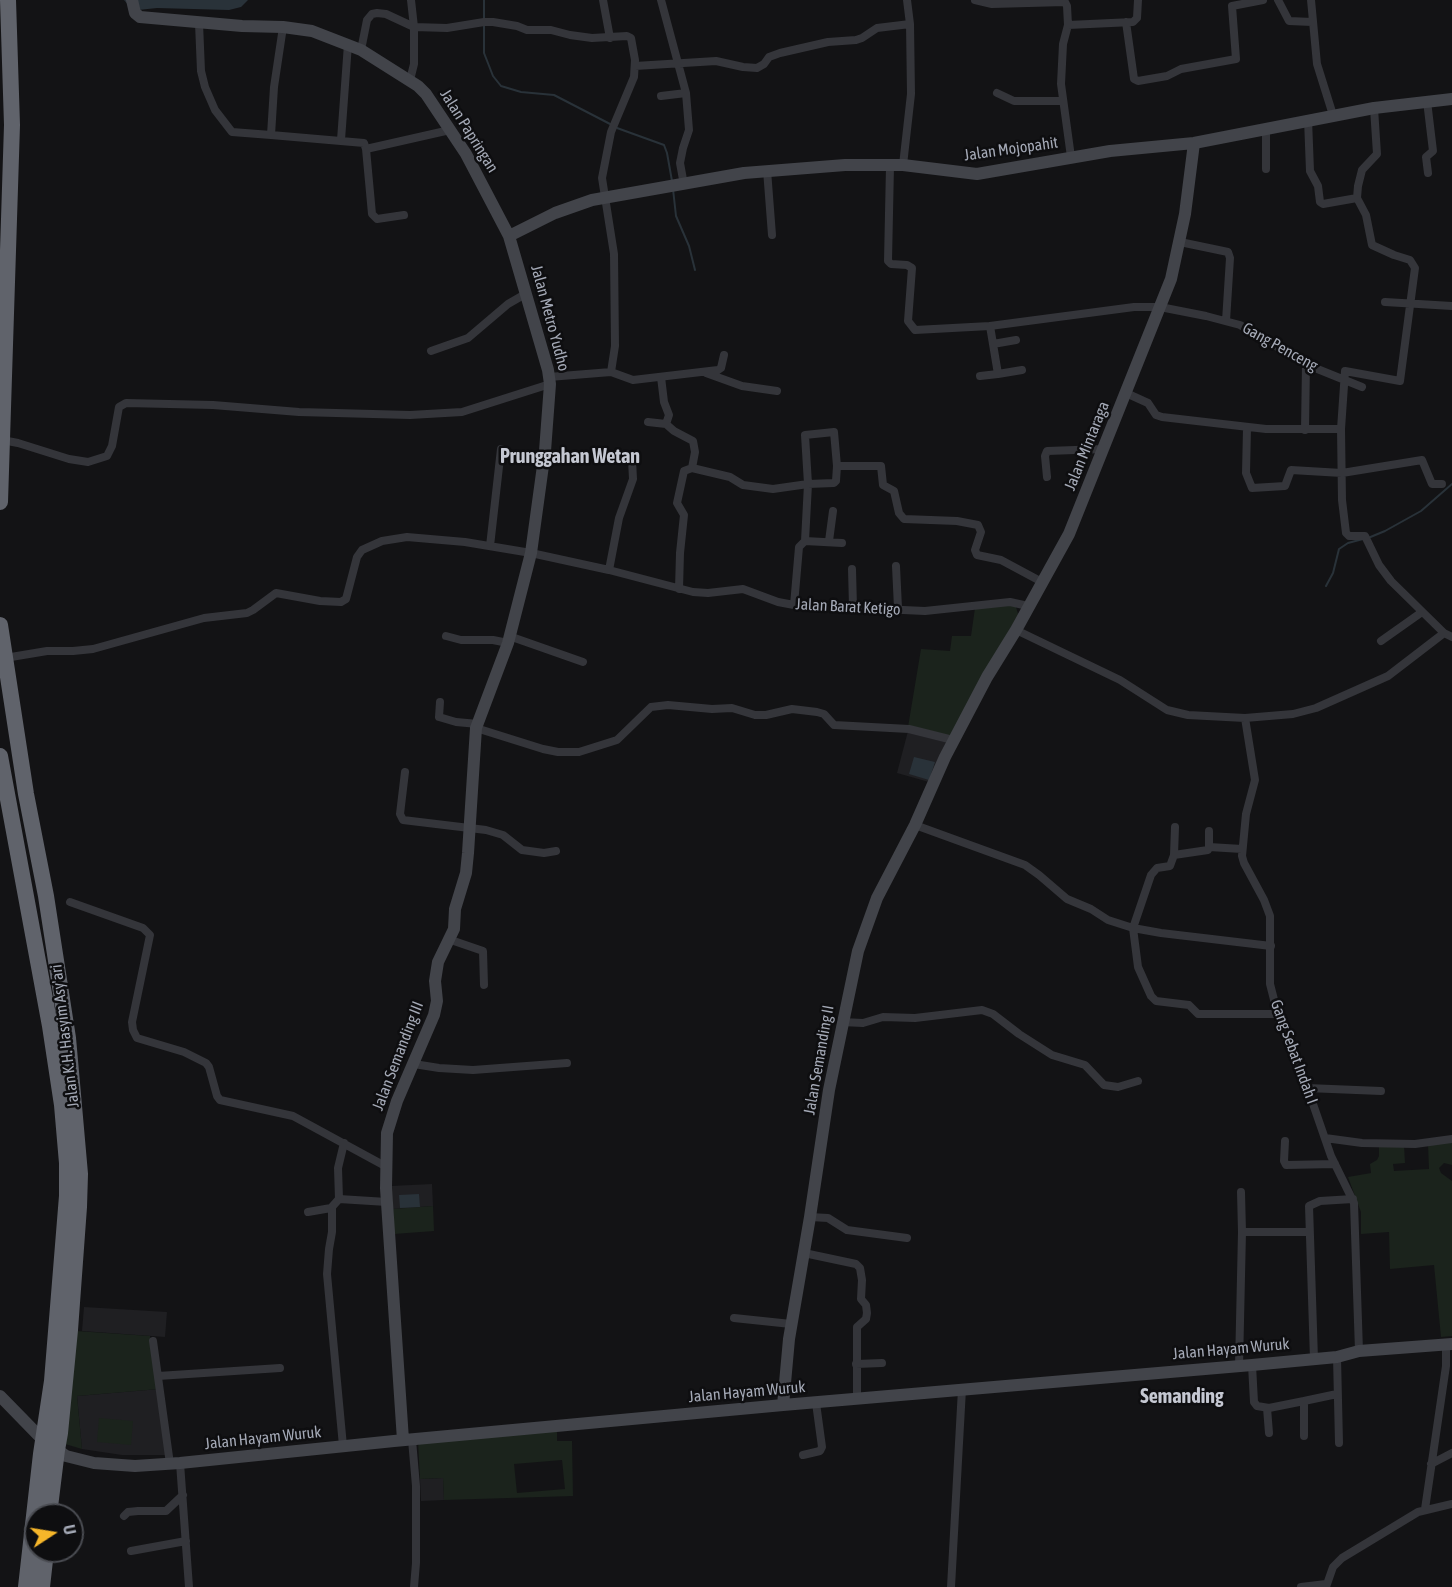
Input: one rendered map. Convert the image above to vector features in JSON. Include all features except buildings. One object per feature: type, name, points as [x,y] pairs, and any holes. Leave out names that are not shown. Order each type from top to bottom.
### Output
[{"type":"highway","points":[[0,502],[3,294],[12,125],[8,0]]},
{"type":"highway","name":"Jalan K.H. Hasyim Asy'ari","points":[[0,625],[26,794],[46,896],[68,1038],[80,1174],[70,1330],[60,1433],[50,1444]]},
{"type":"highway","points":[[1,762],[8,778],[14,776],[5,704],[5,697],[9,690]]},
{"type":"highway","name":"Jalan K.H. Hasyim Asy'ari","points":[[1,762],[62,1105],[67,1163],[67,1196],[50,1444]]},
{"type":"highway","points":[[24,885],[28,871],[15,785],[21,784],[26,794]]},
{"type":"highway","points":[[50,1444],[50,1503]]},
{"type":"highway","points":[[26,1587],[50,1444]]},
{"type":"highway","points":[[42,1587],[45,1563]]},
{"type":"street","name":"Jalan Papringan","points":[[132,0],[136,15],[199,23],[283,27],[312,31],[361,50],[410,80],[422,90],[477,172],[509,236]]},
{"type":"street","points":[[410,80],[414,64],[411,0]]},
{"type":"street","points":[[603,0],[610,38]]},
{"type":"street","points":[[661,0],[686,93],[689,130],[681,156],[684,185]]},
{"type":"street","points":[[897,166],[911,94],[910,24],[907,0]]},
{"type":"street","points":[[975,0],[992,4],[1067,2],[1068,25],[1060,64],[1062,100],[1071,157]]},
{"type":"street","points":[[1068,25],[1126,22],[1136,19],[1138,0]]},
{"type":"street","points":[[1126,22],[1133,75],[1138,81],[1167,76],[1181,69],[1236,59],[1231,3],[1263,0]]},
{"type":"street","points":[[1278,0],[1289,21],[1312,22]]},
{"type":"street","points":[[1311,0],[1319,76],[1333,115]]},
{"type":"street","points":[[361,50],[364,28],[372,14],[386,14],[414,27],[447,28],[493,22],[518,26],[527,30],[551,30],[592,38],[627,36],[631,38],[635,66],[634,77],[611,132],[602,166],[602,188],[614,254],[615,346],[611,372]]},
{"type":"street","points":[[199,23],[201,71],[205,87],[215,110],[232,132],[364,143],[372,214],[377,219],[404,214]]},
{"type":"street","points":[[635,66],[716,61],[757,68],[769,57],[780,53],[828,42],[859,39],[883,27],[910,24]]},
{"type":"street","points":[[271,135],[274,87],[283,27]]},
{"type":"street","points":[[341,140],[348,44]]},
{"type":"street","points":[[662,96],[686,93]]},
{"type":"street","points":[[997,93],[1014,101],[1062,100]]},
{"type":"street","name":"Jalan Mojopahit","points":[[509,236],[555,213],[605,198],[767,171],[845,165],[897,166],[969,174],[1071,157],[1194,143],[1308,119],[1374,108],[1452,99]]},
{"type":"street","points":[[1426,101],[1433,151],[1426,158],[1428,172]]},
{"type":"street","points":[[1016,630],[1120,680],[1167,710],[1188,715],[1245,718],[1293,714],[1316,708],[1388,676],[1448,635],[1383,572],[1367,539],[1349,536],[1346,533],[1342,500],[1341,429],[1345,371],[1400,381],[1414,264],[1410,260],[1372,245],[1366,215],[1358,198],[1362,170],[1377,154],[1374,108]]},
{"type":"street","points":[[1308,119],[1310,171],[1318,186],[1320,202],[1323,204],[1358,198]]},
{"type":"street","points":[[1266,128],[1266,169]]},
{"type":"street","points":[[366,150],[450,130]]},
{"type":"street","name":"Jalan Mintaraga","points":[[953,740],[1069,534],[1126,393],[1171,279],[1180,242],[1194,143]]},
{"type":"street","name":"Gang Penceng","points":[[897,166],[888,261],[891,264],[907,265],[912,268],[908,296],[908,321],[915,330],[990,326],[1134,307],[1160,307],[1227,321],[1252,331],[1306,363],[1362,387]]},
{"type":"street","points":[[767,171],[772,235]]},
{"type":"street","name":"Jalan Metro Yudho","points":[[509,236],[550,380],[545,451],[531,553]]},
{"type":"street","points":[[1180,242],[1228,252],[1230,256],[1227,321]]},
{"type":"street","points":[[431,351],[468,338],[508,304],[527,293]]},
{"type":"street","points":[[1385,302],[1452,306]]},
{"type":"street","points":[[990,326],[998,374]]},
{"type":"street","points":[[993,344],[1016,340]]},
{"type":"street","points":[[2,440],[69,459],[88,462],[107,456],[112,446],[119,407],[126,403],[213,405],[298,412],[410,415],[462,412],[550,380],[611,372],[633,380],[720,369],[724,355]]},
{"type":"street","points":[[1305,430],[1306,363]]},
{"type":"street","points":[[980,376],[1022,370]]},
{"type":"street","points":[[702,372],[742,387],[777,391]]},
{"type":"street","points":[[661,377],[664,402],[669,412],[666,424]]},
{"type":"street","points":[[1126,393],[1148,403],[1159,417],[1247,428],[1341,429]]},
{"type":"street","points":[[648,422],[666,424],[694,442],[692,468]]},
{"type":"street","points":[[1247,428],[1246,473],[1252,488],[1285,486],[1291,470],[1342,473],[1422,460],[1432,484],[1442,484]]},
{"type":"street","points":[[679,589],[684,515],[677,503],[684,471],[692,468],[730,477],[743,485],[773,489],[808,484],[834,483],[837,479],[835,433],[806,434],[808,484],[805,541],[798,550],[794,605]]},
{"type":"street","points":[[490,546],[501,449]]},
{"type":"street","points":[[1047,477],[1045,456],[1047,451],[1103,449]]},
{"type":"street","points":[[609,570],[619,518],[633,479],[632,460]]},
{"type":"street","points":[[837,466],[881,466],[883,485],[894,490],[902,518],[957,521],[978,525],[981,532],[975,550],[978,555],[1001,560],[1042,582]]},
{"type":"street","points":[[829,541],[833,511]]},
{"type":"street","name":"Jalan Barat Ketigo","points":[[4,658],[47,651],[93,649],[204,618],[247,613],[276,593],[320,601],[341,602],[346,599],[360,552],[371,544],[414,537],[531,553],[609,570],[679,589],[705,593],[743,589],[778,602],[794,605],[930,610],[1010,602],[1028,606]]},
{"type":"street","points":[[805,541],[842,543]]},
{"type":"street","name":"Jalan Semanding III","points":[[408,1440],[387,1202],[385,1166],[387,1133],[391,1116],[434,1015],[437,1001],[435,981],[438,962],[454,929],[455,909],[466,873],[477,726],[508,639],[531,553]]},
{"type":"street","points":[[896,566],[898,608]]},
{"type":"street","points":[[852,569],[853,607]]},
{"type":"street","points":[[1381,641],[1422,612]]},
{"type":"street","points":[[446,636],[461,640],[508,639],[583,662]]},
{"type":"street","points":[[440,702],[438,714],[441,718],[477,726],[558,752],[579,752],[617,740],[651,706],[668,705],[712,709],[732,708],[755,715],[792,709],[824,714],[834,725],[909,729],[953,740]]},
{"type":"street","name":"Gang Sebat Indah I","points":[[1245,718],[1255,780],[1246,814],[1242,849],[1244,863],[1269,911],[1270,984],[1277,1014],[1335,1164],[1353,1199],[1359,1351]]},
{"type":"street","name":"Jalan Semanding II","points":[[783,1405],[791,1324],[829,1090],[853,969],[865,930],[882,888],[915,825],[953,740]]},
{"type":"street","points":[[405,772],[400,814],[403,820],[470,830],[486,830],[503,835],[528,852],[556,851]]},
{"type":"street","points":[[915,825],[1025,865],[1067,899],[1091,909],[1108,920],[1133,928],[1161,933],[1271,946]]},
{"type":"street","points":[[1175,827],[1174,855],[1170,866],[1157,868],[1151,875],[1133,928],[1138,967],[1151,996],[1156,1001],[1189,1005],[1198,1014],[1277,1014]]},
{"type":"street","points":[[1209,831],[1209,847]]},
{"type":"street","points":[[1174,855],[1208,850],[1209,847],[1242,849]]},
{"type":"street","points":[[70,902],[143,928],[150,935],[132,1022],[133,1030],[138,1038],[184,1052],[206,1063],[216,1096],[220,1100],[293,1116],[385,1166]]},
{"type":"street","points":[[448,939],[483,951],[484,985]]},
{"type":"street","points":[[842,1022],[863,1023],[883,1017],[915,1018],[982,1010],[993,1014],[1052,1055],[1085,1065],[1104,1085],[1118,1087],[1138,1081]]},
{"type":"street","points":[[414,1064],[473,1070],[567,1063]]},
{"type":"street","points":[[1307,1088],[1381,1091]]},
{"type":"street","points":[[1325,1138],[1362,1143],[1415,1144],[1452,1139]]},
{"type":"street","points":[[1285,1141],[1284,1161],[1286,1165],[1335,1164]]},
{"type":"street","points":[[343,1446],[327,1274],[332,1232],[332,1208],[339,1199],[338,1168],[344,1143]]},
{"type":"street","points":[[1239,1366],[1241,1192]]},
{"type":"street","points":[[339,1199],[387,1202]]},
{"type":"street","points":[[1314,1359],[1309,1206],[1320,1202],[1353,1199]]},
{"type":"street","points":[[308,1212],[332,1208]]},
{"type":"street","points":[[810,1217],[828,1218],[847,1230],[907,1238]]},
{"type":"street","points":[[1242,1232],[1309,1232]]},
{"type":"street","points":[[804,1253],[856,1264],[860,1268],[861,1299],[866,1305],[867,1313],[866,1318],[856,1327],[857,1399]]},
{"type":"street","points":[[734,1318],[791,1324]]},
{"type":"street","points":[[153,1341],[175,1464],[183,1495],[189,1587]]},
{"type":"street","points":[[1425,1509],[1449,1344]]},
{"type":"street","name":"Jalan Hayam Wuruk","points":[[50,1444],[66,1456],[94,1463],[120,1466],[175,1464],[783,1405],[1337,1357],[1359,1351],[1449,1344]]},
{"type":"street","points":[[1337,1357],[1339,1443]]},
{"type":"street","points":[[856,1364],[882,1363]]},
{"type":"street","points":[[1252,1365],[1254,1402],[1257,1406],[1267,1408],[1337,1394]]},
{"type":"street","points":[[158,1376],[280,1368]]},
{"type":"street","points":[[951,1587],[962,1389]]},
{"type":"street","points":[[0,1395],[50,1444]]},
{"type":"street","points":[[1304,1401],[1304,1436]]},
{"type":"street","points":[[803,1455],[820,1450],[822,1447],[816,1403]]},
{"type":"street","points":[[1267,1408],[1269,1433]]},
{"type":"street","points":[[408,1440],[416,1496],[414,1587]]},
{"type":"street","points":[[1431,1464],[1452,1453]]},
{"type":"street","points":[[124,1516],[128,1512],[138,1510],[166,1511],[183,1495]]},
{"type":"street","points":[[1301,1587],[1326,1586],[1333,1567],[1342,1558],[1425,1509],[1452,1504]]},
{"type":"street","points":[[131,1551],[186,1541]]},
{"type":"shaded area","points":[[124,0],[248,0],[241,7],[229,10],[157,8],[138,10],[130,7]]},
{"type":"shaded area","points":[[1006,604],[1016,607],[1018,614],[952,737],[908,727],[921,649],[950,651],[952,636],[971,636],[975,608]]},
{"type":"shaded area","points":[[908,731],[949,741],[929,782],[897,773]]},
{"type":"shaded area","points":[[914,757],[935,762],[929,780],[909,774]]},
{"type":"shaded area","points":[[1452,1139],[1452,1165],[1444,1163],[1439,1168],[1441,1173],[1452,1181],[1452,1336],[1441,1337],[1434,1265],[1390,1269],[1389,1232],[1361,1234],[1361,1212],[1348,1177],[1371,1173],[1370,1164],[1379,1156],[1379,1143],[1404,1145],[1405,1163],[1393,1164],[1394,1171],[1429,1169],[1428,1144]]},
{"type":"shaded area","points":[[432,1184],[433,1206],[393,1209],[391,1186]]},
{"type":"shaded area","points":[[419,1194],[420,1207],[400,1208],[399,1195]]},
{"type":"shaded area","points":[[433,1206],[434,1231],[394,1234],[393,1209]]},
{"type":"shaded area","points":[[84,1307],[167,1312],[165,1337],[82,1331]]},
{"type":"shaded area","points":[[76,1331],[150,1336],[159,1389],[77,1396],[82,1449],[65,1444]]},
{"type":"shaded area","points":[[159,1389],[169,1455],[122,1455],[82,1449],[77,1396]]},
{"type":"shaded area","points":[[99,1418],[133,1421],[131,1445],[97,1442]]},
{"type":"shaded area","points":[[557,1429],[557,1441],[572,1441],[573,1496],[444,1500],[443,1478],[420,1479],[418,1441]],"holes":[[[562,1460],[565,1489],[517,1493],[514,1464]]]},
{"type":"shaded area","points":[[443,1478],[444,1500],[421,1501],[420,1479]]},
{"type":"waterway","points":[[484,0],[484,18]]},
{"type":"waterway","points":[[484,24],[484,53],[493,76],[501,86],[521,92],[554,95],[612,125]]},
{"type":"waterway","points":[[617,128],[664,145],[672,181]]},
{"type":"waterway","points":[[673,189],[676,216],[689,246],[695,270]]},
{"type":"waterway","points":[[1368,538],[1421,511],[1452,484]]},
{"type":"waterway","points":[[1326,586],[1333,573],[1339,549],[1348,543],[1363,539]]},
{"type":"district","name":"Prunggahan Wetan","points":[[570,457]]},
{"type":"district","name":"Semanding","points":[[1182,1397]]}]
